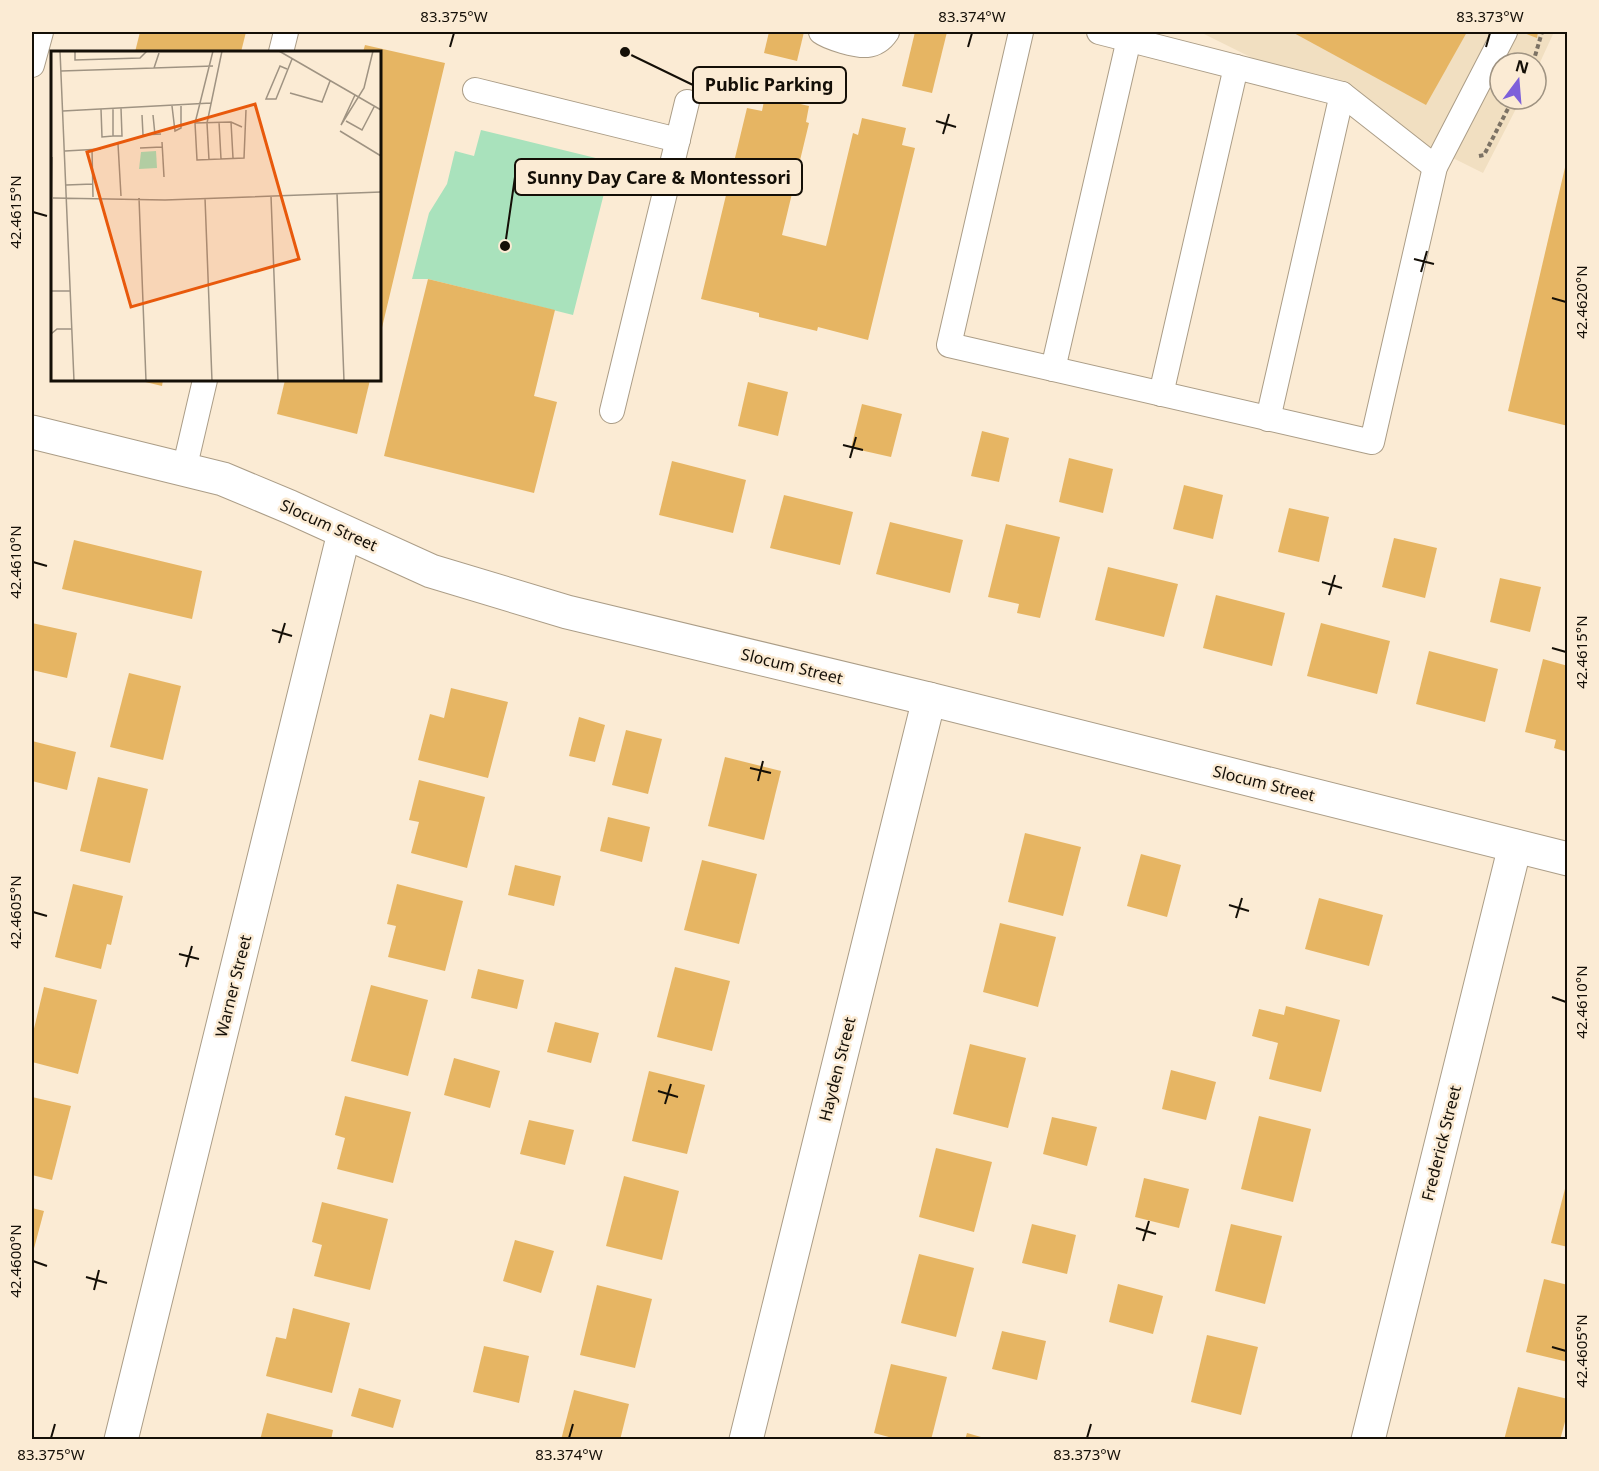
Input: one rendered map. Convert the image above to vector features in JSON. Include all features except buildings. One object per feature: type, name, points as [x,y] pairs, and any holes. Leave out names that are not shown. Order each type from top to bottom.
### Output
[{"type":"street","name":"Slocum Street","points":[[32,432],[223,479],[431,571],[567,612],[928,699],[1568,859]]},
{"type":"street","name":"Warner Street","points":[[121,1440],[344,533]]},
{"type":"street","name":"Hayden Street","points":[[746,1440],[928,699]]},
{"type":"street","name":"Frederick Street","points":[[1368,1440],[1515,846]]},
{"type":"lane","points":[[32,65],[41,32]]},
{"type":"lane","points":[[281,51],[286,32]]},
{"type":"lane","points":[[821,32],[828,37],[867,45],[876,42],[887,32]]},
{"type":"lane","points":[[1021,32],[949,345],[1372,442],[1435,167],[1505,32]]},
{"type":"lane","points":[[1100,32],[1130,35],[1236,67],[1342,94],[1435,167]]},
{"type":"lane","points":[[1053,369],[1130,35]]},
{"type":"lane","points":[[1161,394],[1236,67]]},
{"type":"lane","points":[[475,90],[678,140]]},
{"type":"lane","points":[[1268,419],[1342,94]]},
{"type":"lane","points":[[612,411],[687,102]]},
{"type":"lane","points":[[184,470],[205,381]]},
{"type":"shaded area","points":[[1200,32],[1554,32],[1545,51],[1488,51],[1488,111],[1515,111],[1483,173]]},
{"type":"green space","points":[[481,130],[612,162],[573,315],[428,279],[412,279],[429,213],[447,184],[455,151],[474,156]]},
{"type":"place","name":"Public Parking","points":[[625,52]]},
{"type":"place","name":"Sunny Day Care & Montessori","points":[[505,246]]}]
